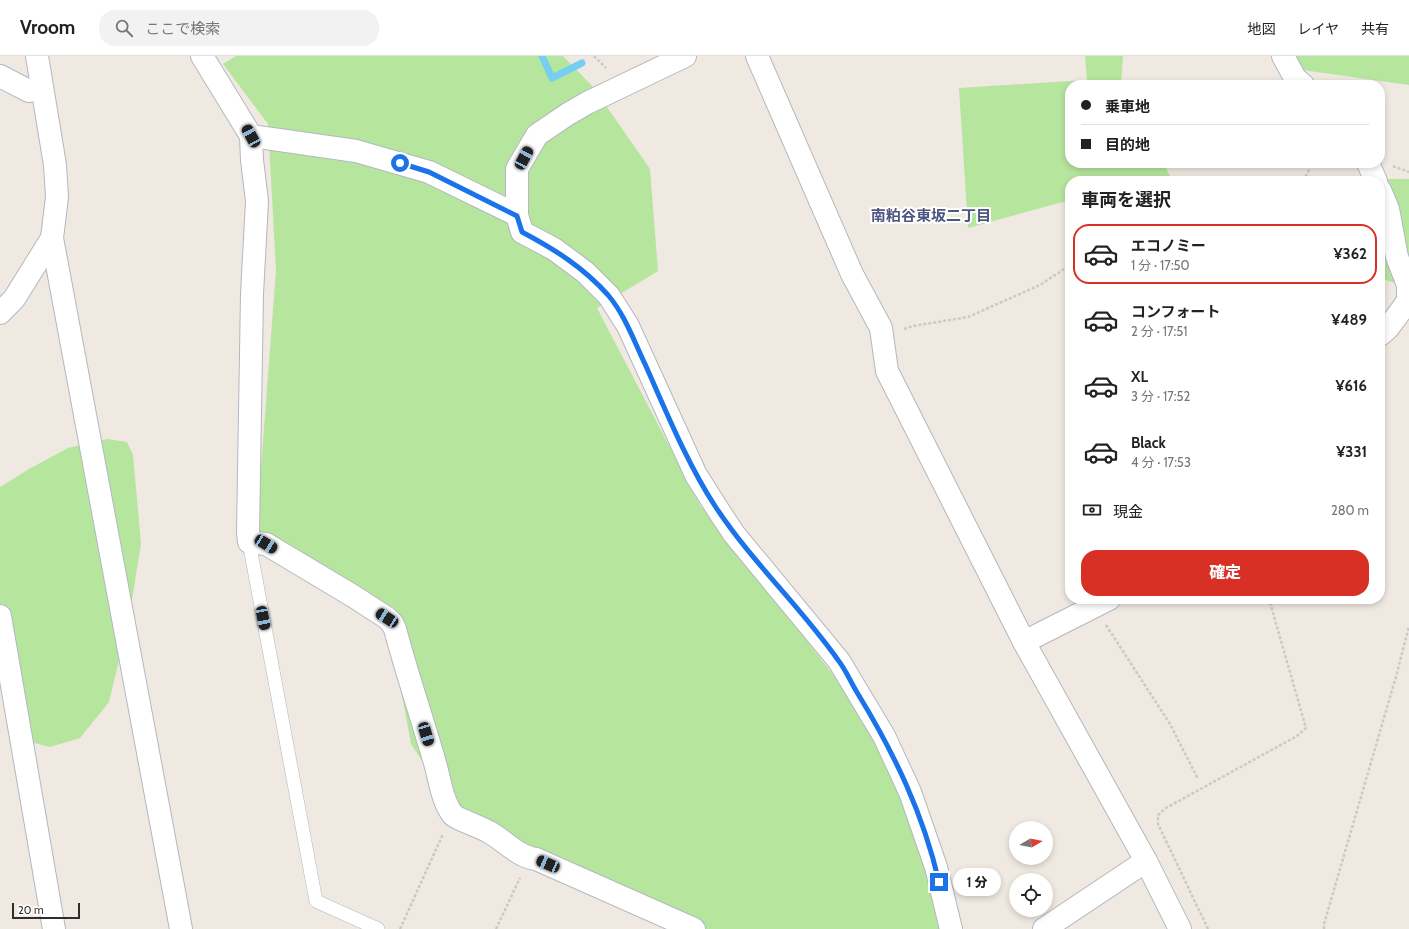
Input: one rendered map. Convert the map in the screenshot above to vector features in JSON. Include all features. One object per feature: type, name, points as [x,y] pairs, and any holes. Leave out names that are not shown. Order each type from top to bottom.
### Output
[{"type":"street","points":[[37,56],[55,165],[57,196],[52,238],[181,929]]},
{"type":"street","points":[[202,56],[251,136],[252,160],[257,201],[252,294],[249,542],[266,544],[352,596],[387,618],[392,623],[447,805],[454,817],[469,822],[489,832],[528,858],[543,862],[694,929]]},
{"type":"street","points":[[685,56],[587,103],[537,135],[517,169],[517,216],[522,232],[554,249],[585,272],[609,296],[628,326],[696,475],[715,506],[734,534],[839,661],[884,736],[910,792],[936,868],[951,929]]},
{"type":"street","points":[[756,56],[852,274],[881,328],[887,371],[1024,642],[1146,861],[1180,929]]},
{"type":"street","points":[[1283,56],[1297,80]]},
{"type":"street","points":[[0,76],[29,91]]},
{"type":"street","points":[[251,136],[356,151],[429,172],[517,216]]},
{"type":"street","points":[[1385,202],[1388,209],[1397,257],[1408,285],[1408,301],[1385,331]]},
{"type":"street","points":[[0,313],[14,299],[52,238]]},
{"type":"street","points":[[1024,642],[1100,604]]},
{"type":"street","points":[[0,616],[54,929]]},
{"type":"street","points":[[1044,929],[1146,861]]},
{"type":"lane","points":[[249,542],[316,900],[378,929]]},
{"type":"path","points":[[882,335],[914,326],[968,317],[1040,284],[1065,268]]},
{"type":"path","points":[[1103,604],[1170,724],[1198,778]]},
{"type":"path","points":[[1208,929],[1158,824],[1158,815],[1166,808],[1297,736],[1306,728],[1271,604]]},
{"type":"path","points":[[1324,929],[1324,924],[1397,673],[1409,626]]},
{"type":"path","points":[[400,929],[445,829],[454,817]]},
{"type":"path","points":[[496,929],[530,858]]},
{"type":"green space","points":[[236,56],[563,56],[593,87],[650,169],[658,271],[597,308],[700,505],[860,709],[913,820],[942,929],[706,929],[457,814],[411,744],[396,663],[381,601],[256,534],[276,270],[268,124],[223,64]]},
{"type":"green space","points":[[1085,56],[1123,56],[1121,80],[1087,80]]},
{"type":"green space","points":[[1288,56],[1409,56],[1409,85],[1385,82],[1385,80],[1373,80],[1295,69]]},
{"type":"green space","points":[[1065,81],[1065,168],[1166,168],[1170,176],[1065,176],[1065,201],[968,228],[959,88]]},
{"type":"green space","points":[[1388,179],[1409,179],[1409,288],[1385,280],[1385,182]]},
{"type":"green space","points":[[107,439],[127,442],[133,455],[141,544],[129,618],[109,702],[80,738],[50,747],[22,740],[0,681],[0,487],[68,448]]},
{"type":"waterway","points":[[542,56],[552,78],[582,63]]},
{"type":"district","name":"南粕谷東坂二丁目","points":[[931,216]]},
{"type":"route","points":[[400,163],[429,172],[517,216],[522,232],[554,249],[585,272],[609,296],[628,326],[696,475],[715,506],[734,534],[839,661],[884,736],[910,792],[925,832],[939,882]]}]
